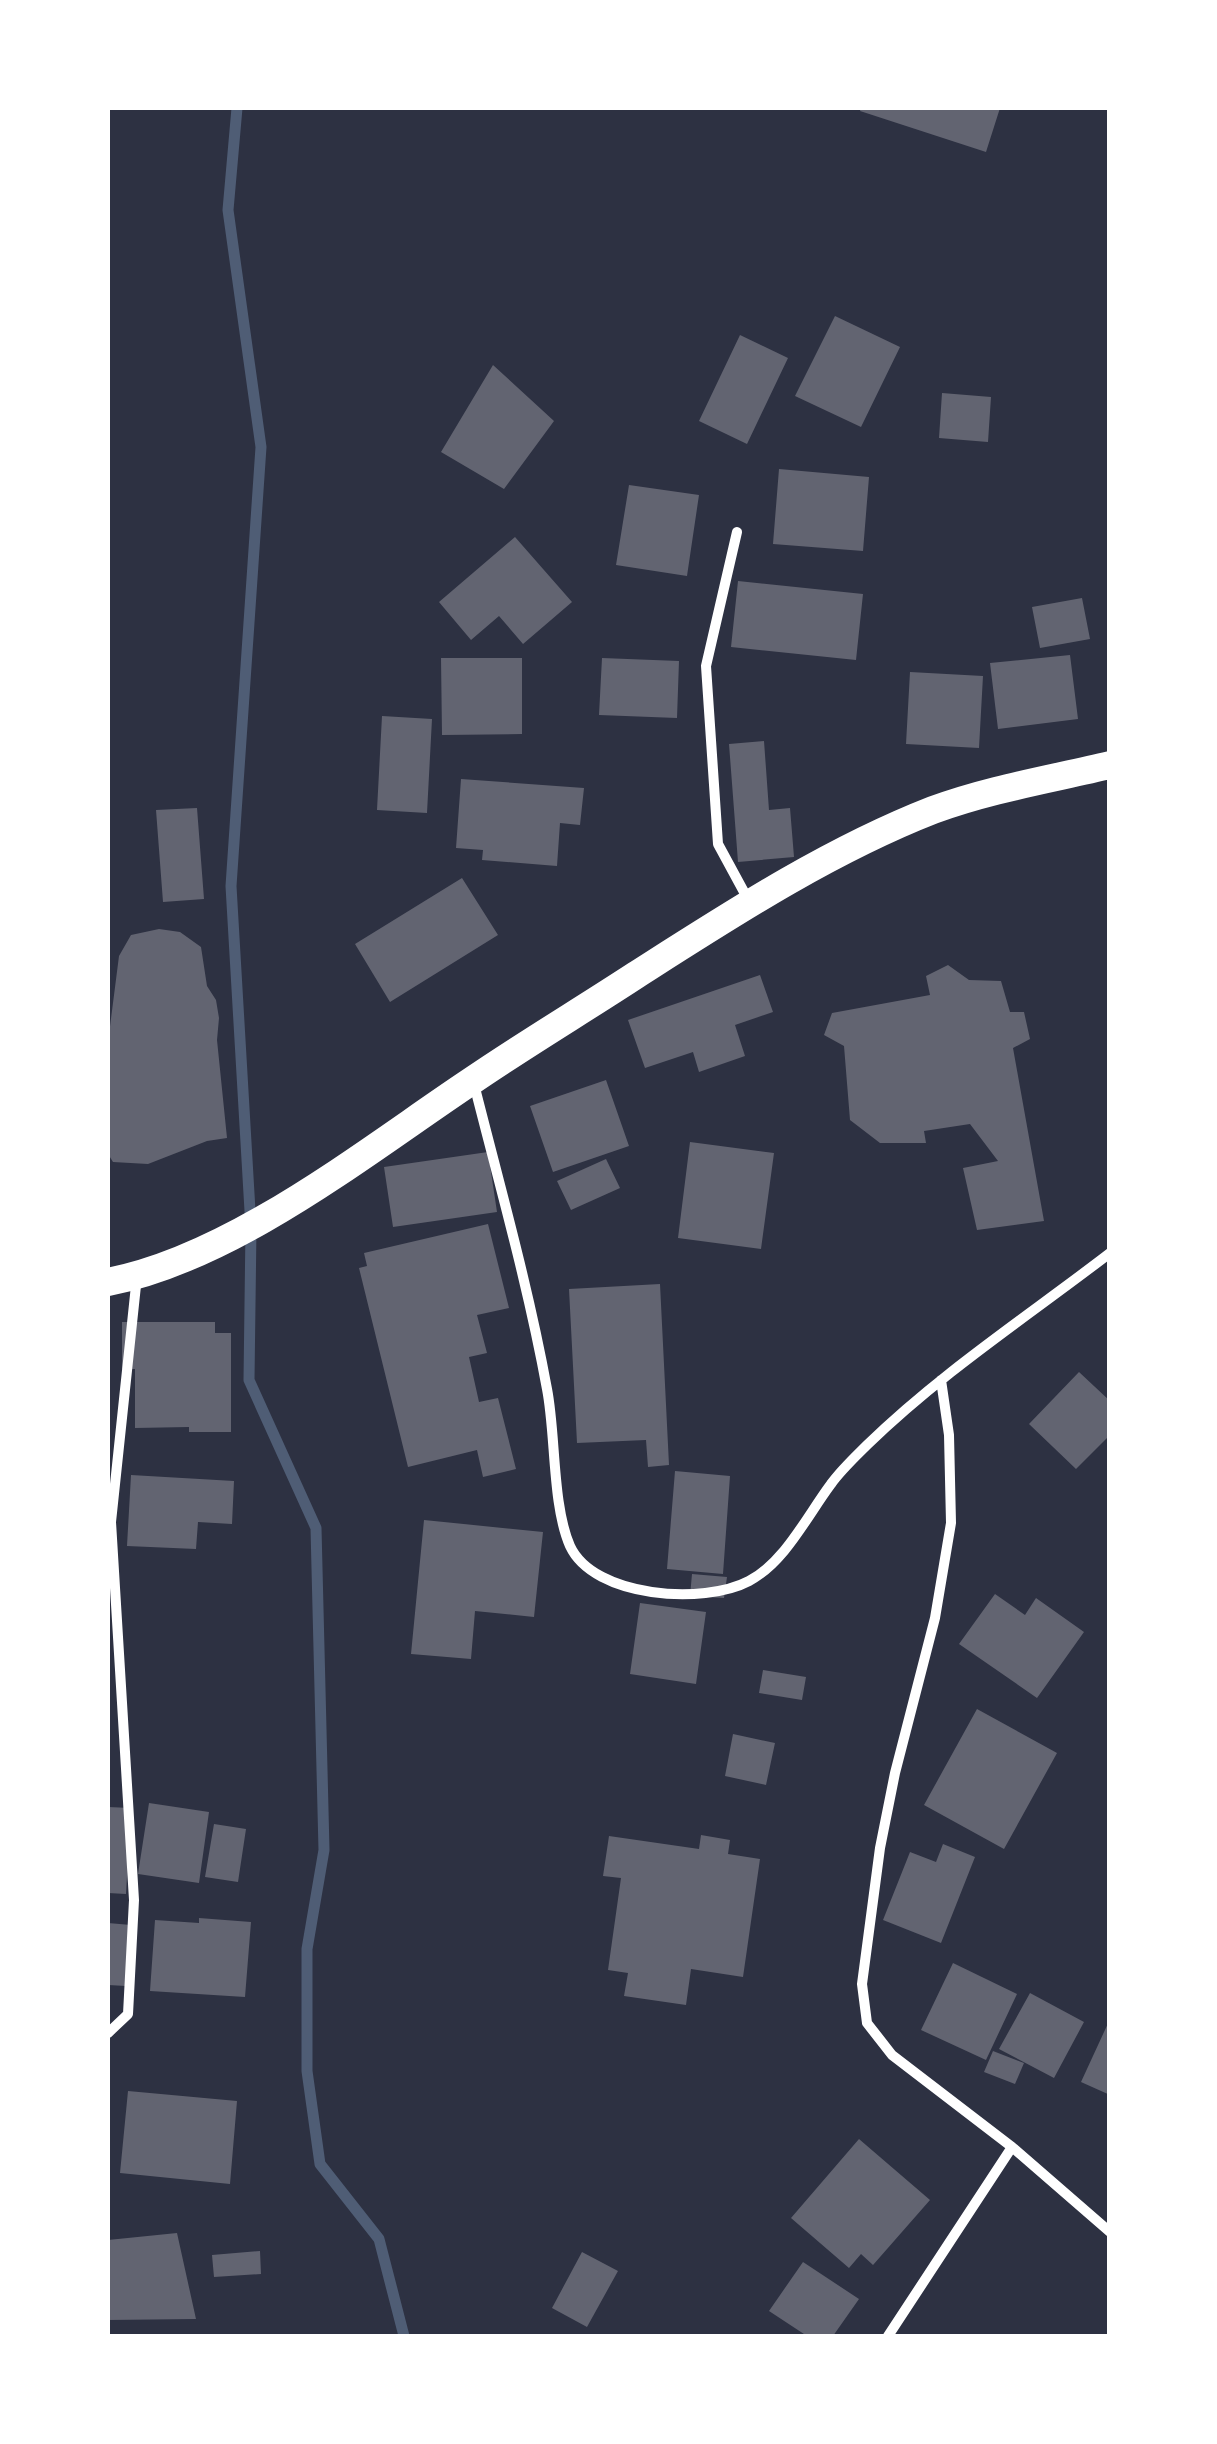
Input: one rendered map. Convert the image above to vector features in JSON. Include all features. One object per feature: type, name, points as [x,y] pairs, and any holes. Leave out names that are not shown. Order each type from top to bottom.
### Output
[{"type":"highway","points":[[108,1282],[137,1276],[187,1257],[332,1176],[473,1080],[750,904],[890,828],[936,809],[998,791],[1110,766]]},
{"type":"street","points":[[737,532],[706,666],[718,844],[750,904]]},
{"type":"street","points":[[473,1080],[548,1392],[562,1516],[571,1548],[599,1577],[636,1589],[686,1594],[714,1592],[749,1581],[772,1563],[834,1479],[941,1380],[1110,1253]]},
{"type":"street","points":[[108,2033],[128,2014],[134,1900],[111,1522],[137,1276]]},
{"type":"street","points":[[941,1380],[949,1435],[950,1523],[935,1618],[880,1848],[862,1984],[867,2023],[892,2055],[1012,2147],[1110,2232]]},
{"type":"street","points":[[888,2336],[1012,2147]]},
{"type":"building","points":[[1000,108],[986,152],[860,111]]},
{"type":"building","points":[[835,316],[900,347],[861,427],[795,396]]},
{"type":"building","points":[[740,335],[788,358],[747,444],[699,421]]},
{"type":"building","points":[[493,365],[554,421],[504,489],[441,452]]},
{"type":"building","points":[[942,393],[991,397],[988,442],[939,438]]},
{"type":"building","points":[[779,469],[869,477],[863,551],[773,544]]},
{"type":"building","points":[[629,485],[699,495],[687,576],[616,565]]},
{"type":"building","points":[[515,537],[572,602],[523,644],[499,616],[471,640],[439,602]]},
{"type":"building","points":[[738,581],[863,594],[856,660],[731,647]]},
{"type":"building","points":[[1082,598],[1090,639],[1040,648],[1032,607]]},
{"type":"building","points":[[1070,655],[1078,719],[998,729],[990,663]]},
{"type":"building","points":[[441,658],[522,658],[522,734],[442,735]]},
{"type":"building","points":[[602,658],[679,661],[677,718],[599,715]]},
{"type":"building","points":[[910,672],[983,676],[979,748],[906,744]]},
{"type":"building","points":[[382,716],[432,719],[427,813],[377,810]]},
{"type":"building","points":[[764,741],[769,810],[790,808],[794,857],[738,862],[729,744]]},
{"type":"building","points":[[461,779],[584,788],[580,825],[560,823],[557,866],[482,860],[483,850],[456,848]]},
{"type":"building","points":[[197,808],[204,899],[163,902],[156,810]]},
{"type":"building","points":[[462,878],[498,935],[390,1002],[355,944]]},
{"type":"building","points":[[159,929],[180,932],[201,947],[207,986],[216,1000],[219,1018],[217,1040],[227,1138],[207,1141],[148,1164],[113,1162],[108,1154],[108,1042],[119,956],[131,935]]},
{"type":"building","points":[[948,965],[969,980],[1001,981],[1010,1012],[1024,1012],[1030,1039],[1013,1048],[1044,1221],[977,1230],[963,1168],[998,1161],[970,1124],[924,1131],[926,1143],[880,1143],[850,1120],[844,1046],[824,1035],[832,1013],[930,995],[926,976]]},
{"type":"building","points":[[760,975],[773,1012],[735,1025],[745,1056],[699,1072],[693,1052],[645,1068],[628,1020]]},
{"type":"building","points":[[606,1080],[629,1146],[553,1172],[530,1106]]},
{"type":"building","points":[[690,1142],[774,1153],[761,1249],[678,1238]]},
{"type":"building","points":[[488,1152],[497,1212],[393,1227],[384,1167]]},
{"type":"building","points":[[606,1159],[620,1188],[571,1210],[557,1181]]},
{"type":"building","points":[[488,1224],[509,1308],[477,1315],[487,1353],[469,1357],[479,1402],[498,1398],[516,1469],[483,1477],[477,1450],[408,1467],[359,1268],[367,1266],[364,1253]]},
{"type":"building","points":[[660,1284],[669,1465],[648,1467],[646,1440],[577,1443],[569,1289]]},
{"type":"building","points":[[122,1322],[215,1322],[215,1333],[231,1333],[231,1432],[189,1432],[189,1427],[135,1428],[135,1369],[122,1369]]},
{"type":"building","points":[[1079,1372],[1110,1401],[1110,1435],[1076,1469],[1029,1424]]},
{"type":"building","points":[[675,1471],[730,1476],[723,1574],[667,1569]]},
{"type":"building","points":[[131,1475],[234,1481],[232,1524],[198,1522],[196,1549],[127,1546]]},
{"type":"building","points":[[424,1520],[543,1532],[534,1617],[475,1611],[471,1659],[411,1654]]},
{"type":"building","points":[[692,1574],[727,1577],[724,1598],[690,1596]]},
{"type":"building","points":[[995,1594],[1025,1615],[1036,1598],[1084,1632],[1037,1698],[959,1644]]},
{"type":"building","points":[[640,1603],[706,1612],[696,1684],[630,1674]]},
{"type":"building","points":[[763,1670],[806,1677],[802,1700],[759,1693]]},
{"type":"building","points":[[977,1709],[1057,1753],[1004,1849],[924,1805]]},
{"type":"building","points":[[733,1734],[775,1743],[766,1785],[725,1776]]},
{"type":"building","points":[[149,1803],[209,1812],[199,1883],[138,1874]]},
{"type":"building","points":[[108,1807],[131,1808],[126,1894],[108,1893]]},
{"type":"building","points":[[214,1824],[246,1829],[238,1882],[205,1877]]},
{"type":"building","points":[[701,1835],[730,1840],[728,1854],[760,1859],[743,1977],[691,1969],[686,2005],[624,1996],[628,1973],[608,1970],[621,1878],[603,1876],[609,1836],[699,1849]]},
{"type":"building","points":[[943,1844],[975,1857],[941,1943],[883,1920],[910,1852],[936,1862]]},
{"type":"building","points":[[199,1918],[251,1922],[245,1997],[150,1991],[155,1920],[199,1923]]},
{"type":"building","points":[[108,1923],[131,1925],[126,1986],[108,1985]]},
{"type":"building","points":[[953,1963],[1017,1994],[986,2060],[921,2030]]},
{"type":"building","points":[[1030,1993],[1084,2022],[1054,2078],[999,2049]]},
{"type":"building","points":[[1110,2019],[1110,2095],[1081,2082]]},
{"type":"building","points":[[993,2051],[1024,2063],[1015,2084],[984,2072]]},
{"type":"building","points":[[128,2091],[237,2101],[230,2184],[120,2173]]},
{"type":"building","points":[[859,2139],[930,2200],[873,2265],[861,2254],[849,2268],[791,2218]]},
{"type":"building","points":[[177,2233],[196,2319],[108,2320],[108,2240]]},
{"type":"building","points":[[260,2251],[261,2274],[214,2277],[212,2255]]},
{"type":"building","points":[[582,2252],[618,2271],[587,2327],[552,2308]]},
{"type":"building","points":[[803,2262],[859,2299],[833,2336],[807,2336],[769,2311]]},
{"type":"waterway","points":[[237,108],[228,210],[261,447],[231,886],[251,1228],[249,1380],[316,1528],[324,1850],[307,1949],[307,2071],[320,2164],[379,2239],[404,2336]]}]
